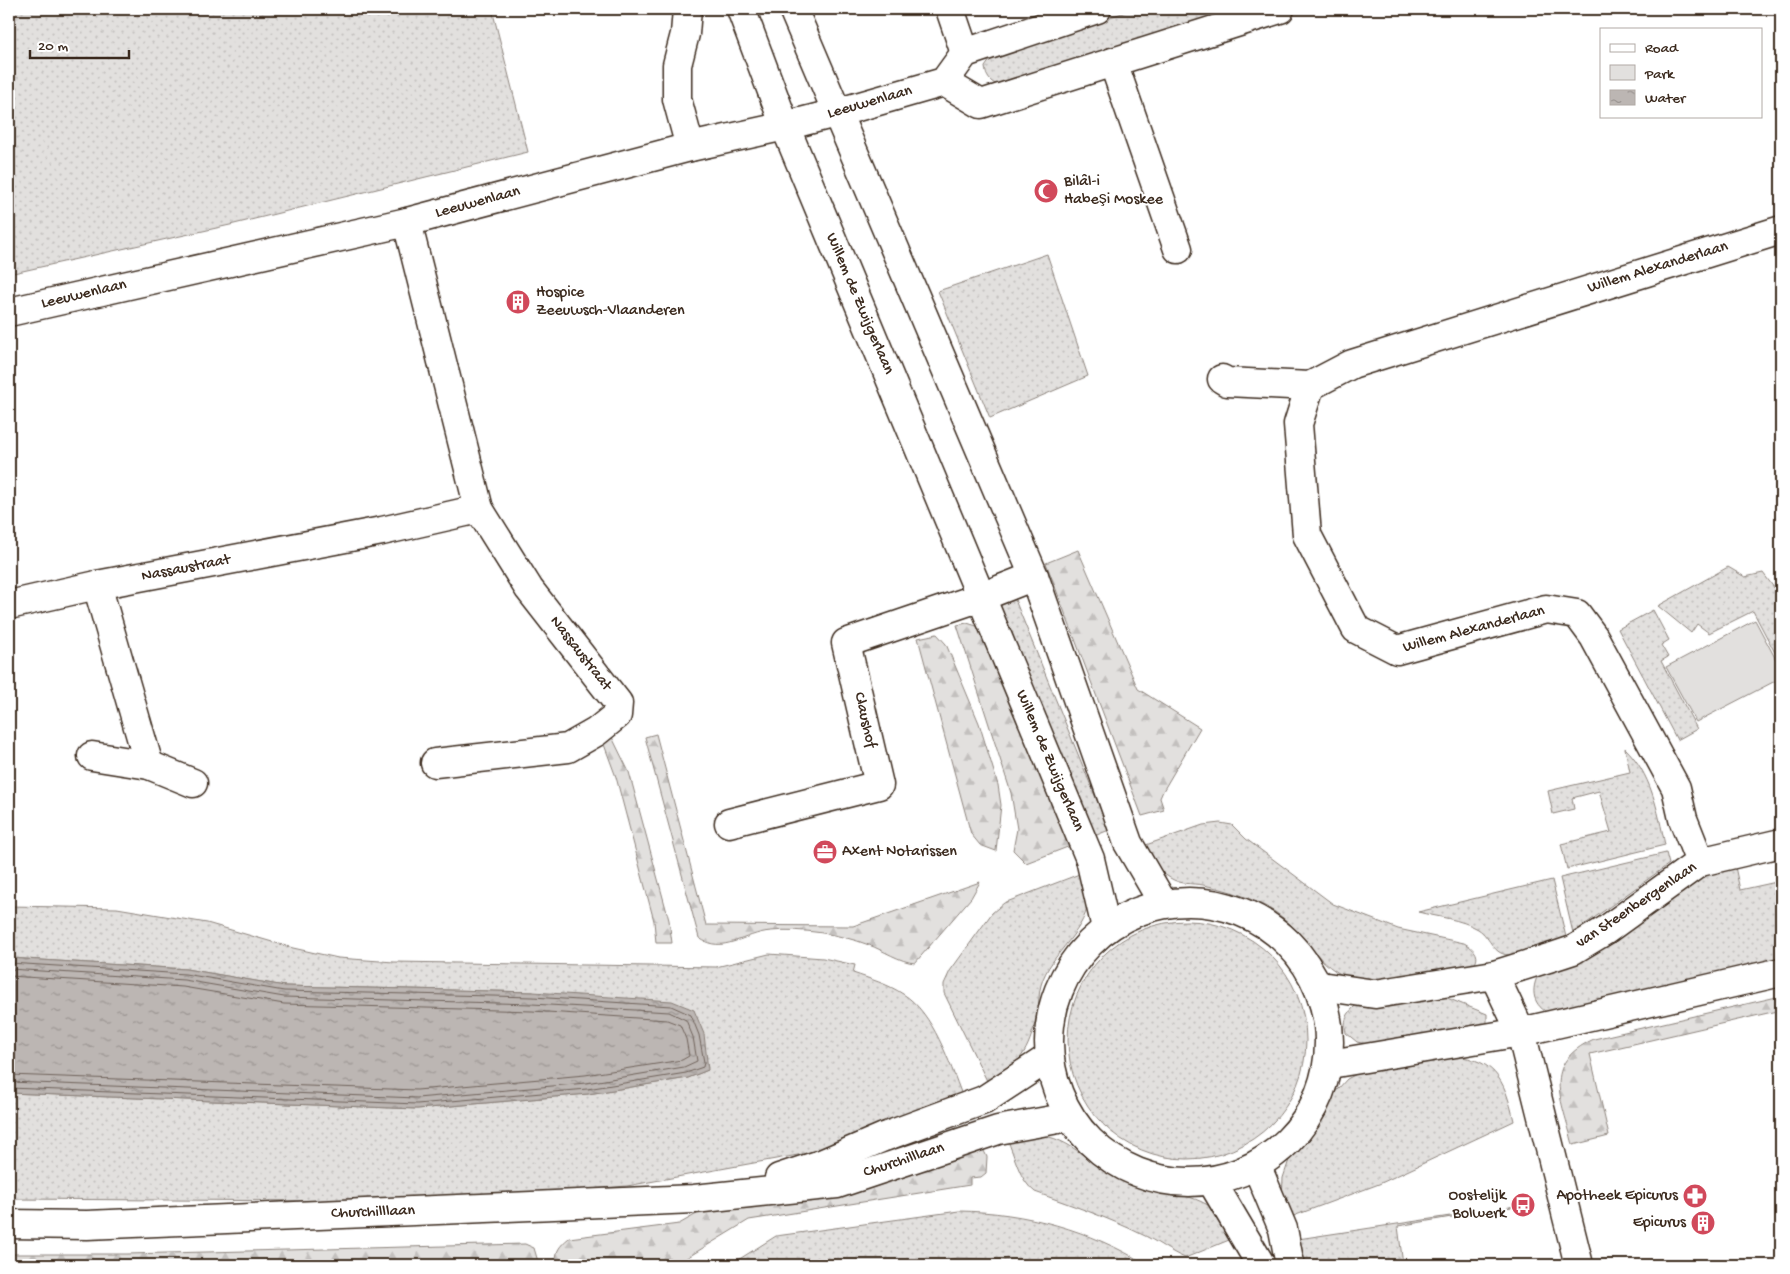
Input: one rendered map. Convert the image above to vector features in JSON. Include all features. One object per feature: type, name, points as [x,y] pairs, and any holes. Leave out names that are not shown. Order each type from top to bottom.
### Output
[{"type":"street","points":[[687,9],[686,34],[677,65],[677,74],[678,99],[690,147]]},
{"type":"street","name":"Willem de Zwijgerlaan","points":[[741,9],[785,126],[1090,860],[1106,928]]},
{"type":"street","points":[[792,9],[1034,576],[1128,843],[1163,903]]},
{"type":"street","points":[[950,9],[965,53]]},
{"type":"street","points":[[1097,9],[965,53],[944,82],[981,104],[1270,10]]},
{"type":"street","points":[[1113,62],[1178,249]]},
{"type":"street","name":"Leeuwenlaan","points":[[9,312],[407,222],[690,147],[836,113],[944,82]]},
{"type":"street","name":"Nassaustraat","points":[[407,222],[480,509],[529,589],[618,703],[617,715],[596,732],[568,748],[435,762]]},
{"type":"street","name":"Willem Alexanderlaan","points":[[1700,862],[1683,819],[1676,788],[1594,637],[1577,614],[1546,609],[1396,650],[1356,629],[1307,535],[1298,424],[1310,386],[1352,364],[1781,230]]},
{"type":"street","points":[[1222,379],[1227,382],[1310,386]]},
{"type":"street","name":"Nassaustraat","points":[[9,605],[97,586],[382,531],[480,509]]},
{"type":"street","points":[[981,597],[1034,576]]},
{"type":"street","points":[[97,586],[149,765]]},
{"type":"street","name":"Claushof","points":[[728,823],[879,785],[846,643],[981,597]]},
{"type":"street","points":[[92,756],[149,765],[193,784]]},
{"type":"street","name":"van Steenbergenlaan","points":[[1320,986],[1375,994],[1494,974],[1572,950],[1606,930],[1700,862],[1781,842]]},
{"type":"street","points":[[1163,903],[1226,906],[1282,936],[1320,986],[1330,1024],[1330,1064],[1305,1124],[1257,1167],[1235,1176],[1212,1182],[1156,1180],[1106,1157],[1069,1117],[1052,1078],[1048,1058],[1049,1020],[1060,985],[1079,954],[1106,928],[1133,912],[1163,903]]},
{"type":"street","points":[[1330,1064],[1520,1032],[1781,972]]},
{"type":"street","points":[[1494,974],[1520,1032],[1579,1265]]},
{"type":"street","name":"Churchilllaan","points":[[737,1192],[821,1164],[884,1137],[984,1100],[1048,1058]]},
{"type":"street","name":"Churchilllaan","points":[[9,1224],[87,1225],[553,1206],[694,1198],[737,1192],[837,1184],[998,1130],[1069,1117]]},
{"type":"street","points":[[1257,1167],[1283,1229],[1290,1265]]},
{"type":"street","points":[[1212,1182],[1261,1265]]},
{"type":"shaded area","points":[[970,9],[998,9],[973,17]]},
{"type":"green space","points":[[9,9],[492,9],[528,152],[230,225],[9,274]]},
{"type":"green space","points":[[1134,9],[1241,9],[999,86],[991,81],[986,74],[985,67],[990,60],[1009,51]]},
{"type":"green space","points":[[1047,254],[1088,376],[990,418],[938,291]]},
{"type":"green space","points":[[1078,550],[1138,689],[1200,728],[1163,791],[1160,798],[1164,810],[1142,816],[1046,563]]},
{"type":"green space","points":[[1728,567],[1745,577],[1763,573],[1781,597],[1781,664],[1753,611],[1709,633],[1697,624],[1691,633],[1658,606]]},
{"type":"green space","points":[[1013,595],[1109,830],[1092,837],[995,603]]},
{"type":"green space","points":[[1653,610],[1669,640],[1661,645],[1668,657],[1661,661],[1697,729],[1677,740],[1618,629]]},
{"type":"green space","points":[[1755,620],[1781,669],[1781,678],[1696,722],[1666,667]]},
{"type":"green space","points":[[967,623],[980,627],[1073,845],[1026,863],[1013,850],[1017,829],[1011,793],[957,625]]},
{"type":"green space","points":[[937,634],[946,644],[979,723],[998,785],[1001,805],[996,851],[980,845],[971,834],[918,638]]},
{"type":"green space","points":[[610,733],[629,772],[669,920],[672,943],[656,943],[654,921],[616,777],[602,739]]},
{"type":"green space","points":[[656,734],[706,925],[853,926],[980,882],[971,898],[915,963],[892,956],[858,941],[808,931],[771,931],[725,944],[708,943],[699,938],[645,737]]},
{"type":"green space","points":[[1625,748],[1641,769],[1652,793],[1665,845],[1567,869],[1561,844],[1611,832],[1599,791],[1572,798],[1574,809],[1553,814],[1548,791],[1630,772]]},
{"type":"green space","points":[[1220,823],[1232,825],[1246,839],[1333,904],[1398,929],[1464,943],[1474,951],[1477,960],[1472,967],[1363,982],[1347,977],[1335,971],[1324,962],[1297,932],[1275,912],[1231,892],[1174,880],[1158,868],[1143,846],[1203,825]]},
{"type":"green space","points":[[1666,853],[1669,864],[1573,933],[1560,878]]},
{"type":"green space","points":[[1734,862],[1740,890],[1781,881],[1781,964],[1554,1016],[1538,1005],[1535,1000],[1534,988],[1538,975],[1695,876]]},
{"type":"green space","points":[[1082,873],[1089,892],[1083,920],[1046,973],[1040,988],[1032,1034],[1024,1053],[1010,1069],[989,1085],[944,993],[944,984],[950,971],[992,913],[1004,903]]},
{"type":"green space","points":[[1552,880],[1566,937],[1512,955],[1505,955],[1496,950],[1478,929],[1457,921],[1418,912]]},
{"type":"green space","points":[[9,906],[117,908],[207,923],[293,948],[338,958],[394,962],[716,967],[769,954],[823,958],[855,965],[853,973],[891,987],[914,1002],[932,1026],[962,1095],[820,1151],[627,1186],[461,1199],[324,1201],[9,1199],[9,1093],[417,1109],[588,1094],[688,1078],[708,1070],[533,992],[285,986],[186,969],[9,958]]},
{"type":"green space","points":[[1187,921],[1210,923],[1232,930],[1253,941],[1271,956],[1286,974],[1297,995],[1304,1017],[1306,1040],[1304,1063],[1297,1085],[1286,1106],[1271,1124],[1253,1139],[1232,1150],[1210,1157],[1187,1159],[1164,1157],[1142,1150],[1121,1139],[1103,1124],[1088,1106],[1077,1085],[1070,1063],[1068,1040],[1070,1017],[1077,995],[1088,974],[1103,956],[1121,941],[1142,930],[1164,923]]},
{"type":"green space","points":[[1442,996],[1487,1014],[1487,1027],[1366,1044],[1357,1042],[1346,1033],[1346,1018],[1355,1006]]},
{"type":"green space","points":[[1781,996],[1781,1010],[1590,1054],[1609,1136],[1573,1145],[1564,1113],[1559,1084],[1561,1071],[1566,1060],[1577,1049],[1594,1039]]},
{"type":"green space","points":[[1445,1055],[1475,1060],[1486,1065],[1494,1072],[1506,1092],[1514,1121],[1379,1184],[1288,1218],[1282,1198],[1283,1178],[1289,1160],[1330,1098],[1347,1079],[1368,1068]]},
{"type":"green space","points":[[1033,1134],[1060,1141],[1123,1181],[1201,1201],[1214,1210],[1234,1238],[1185,1258],[1115,1222],[1035,1192],[1021,1174],[1007,1139]]},
{"type":"green space","points":[[983,1149],[987,1157],[986,1173],[981,1177],[970,1178],[970,1185],[749,1220],[675,1265],[557,1265],[556,1257],[558,1250],[569,1238],[679,1224],[702,1211]]},
{"type":"green space","points":[[1523,1205],[1398,1226],[1403,1265],[1307,1265],[1298,1239]]},
{"type":"green space","points":[[959,1211],[1009,1215],[1057,1225],[1103,1242],[1147,1265],[1024,1265],[1002,1260],[958,1258],[916,1265],[730,1265],[776,1236]]},
{"type":"green space","points":[[525,1244],[534,1248],[539,1265],[9,1265],[9,1254],[127,1254]]},
{"type":"water","points":[[9,958],[186,969],[285,986],[533,992],[672,1001],[694,1010],[704,1034],[708,1070],[688,1078],[588,1094],[417,1109],[9,1093]]},
{"type":"place","name":"Bilâl-i Habeşi Moskee","points":[[1046,191]]},
{"type":"place","name":"Hospice Zeeuwsch-Vlaanderen","points":[[518,302]]},
{"type":"place","name":"Axent Notarissen","points":[[825,852]]},
{"type":"place","name":"Apotheek Epicurus","points":[[1695,1196]]},
{"type":"place","name":"Oostelijk Bolwerk","points":[[1523,1205]]},
{"type":"place","name":"Epicurus","points":[[1703,1223]]}]
